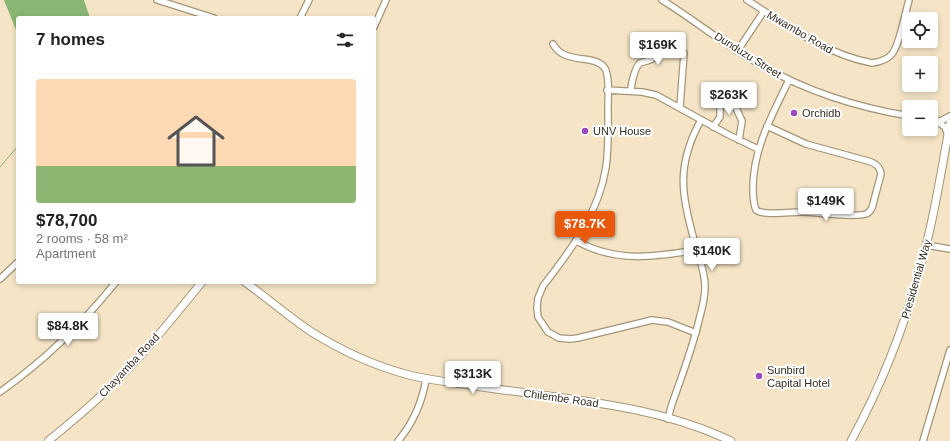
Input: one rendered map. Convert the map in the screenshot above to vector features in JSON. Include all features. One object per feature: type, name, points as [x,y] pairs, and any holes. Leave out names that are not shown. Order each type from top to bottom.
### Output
[{"type":"main road","name":"Presidential Way","points":[[851,441],[890,360],[919,273],[950,123]]},
{"type":"main road","name":"Chayamba Road","points":[[48,441],[77,418],[107,390],[146,348],[200,284]]},
{"type":"main road","name":"Chilembe Road","points":[[248,284],[310,330],[342,348],[394,370],[426,379],[615,405],[668,419],[686,422],[730,441]]},
{"type":"main road","name":"Presidential Way","points":[[854,441],[859,427]]},
{"type":"street","points":[[157,0],[208,16]]},
{"type":"street","points":[[301,16],[309,0]]},
{"type":"street","points":[[376,22],[386,0]]},
{"type":"street","name":"Dunduzu Street","points":[[662,0],[753,60],[789,80],[870,109],[902,115]]},
{"type":"street","name":"Mwambo Road","points":[[747,0],[807,38],[841,54],[865,61],[877,62],[889,57],[894,50],[909,0]]},
{"type":"street","points":[[738,50],[764,11]]},
{"type":"street","points":[[631,91],[638,66],[656,56],[650,39]]},
{"type":"street","points":[[553,44],[560,53],[601,64],[606,71],[608,90],[606,168],[593,212],[577,240],[543,286],[538,298],[538,317],[545,329],[551,335],[559,338],[570,339],[652,320],[668,322],[696,333]]},
{"type":"street","points":[[680,107],[684,53]]},
{"type":"street","points":[[767,126],[806,144],[877,164],[881,174],[871,210],[866,214],[853,215],[801,212],[762,213],[758,211],[754,204],[753,182],[755,161],[767,126],[789,80]]},
{"type":"street","points":[[608,90],[631,91],[656,95],[758,149]]},
{"type":"street","points":[[714,127],[720,117],[720,99]]},
{"type":"street","points":[[736,108],[742,121],[739,140]]},
{"type":"street","points":[[938,121],[944,120],[950,116]]},
{"type":"street","points":[[668,419],[696,333],[705,288],[697,250],[684,202],[683,178],[685,160],[692,135],[701,120]]},
{"type":"street","points":[[938,124],[945,128],[948,135]]},
{"type":"street","points":[[577,240],[600,252],[628,257],[649,257],[697,250]]},
{"type":"street","points":[[926,245],[950,249]]},
{"type":"street","points":[[0,279],[16,264]]},
{"type":"street","points":[[0,392],[21,377],[56,347],[96,306],[114,284]]},
{"type":"street","points":[[923,441],[950,350]]},
{"type":"street","points":[[398,441],[417,414],[426,379]]},
{"type":"shaded area","points":[[4,0],[84,0],[89,16],[16,16],[16,30]]},
{"type":"waterway","points":[[0,167],[16,148]]},
{"type":"place","name":"Orchidb","points":[[794,113]]},
{"type":"place","name":"UNV House","points":[[585,131]]},
{"type":"place","name":"Sunbird Capital Hotel","points":[[759,376]]}]
